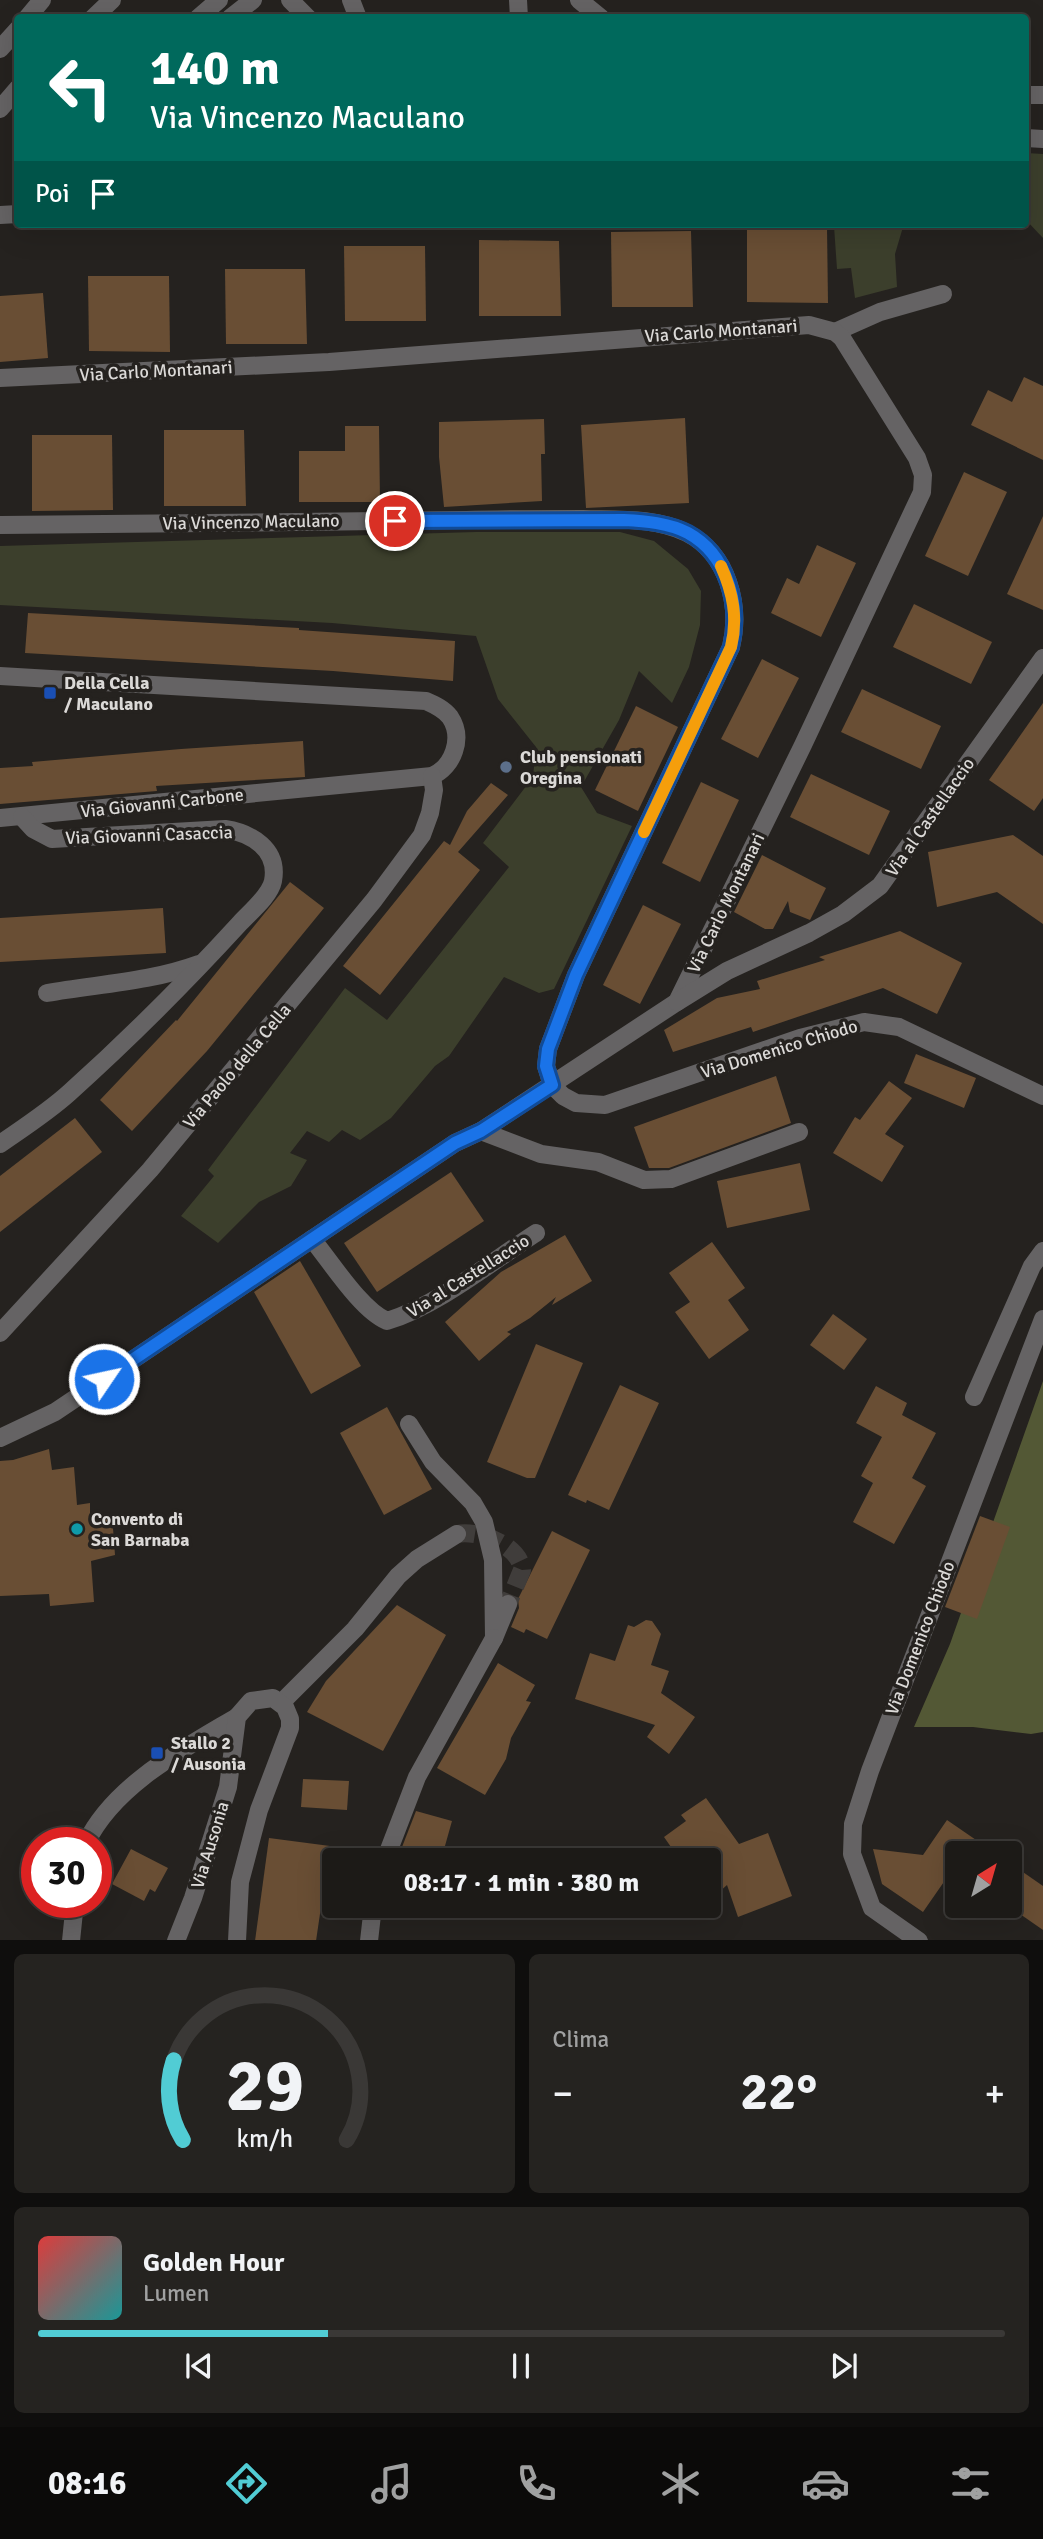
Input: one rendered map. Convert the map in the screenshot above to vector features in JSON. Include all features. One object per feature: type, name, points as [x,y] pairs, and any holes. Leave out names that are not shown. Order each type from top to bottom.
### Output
[{"type":"street","points":[[30,14],[42,0]]},
{"type":"street","points":[[97,14],[112,0]]},
{"type":"street","points":[[203,14],[219,0]]},
{"type":"street","points":[[235,14],[253,0]]},
{"type":"street","points":[[290,0],[304,14]]},
{"type":"street","points":[[579,0],[596,14]]},
{"type":"street","points":[[0,49],[14,33]]},
{"type":"street","points":[[0,108],[14,92]]},
{"type":"street","points":[[835,332],[880,312],[943,294]]},
{"type":"street","name":"Via Carlo Montanari","points":[[0,378],[329,362],[809,325],[835,332],[852,353],[917,458],[923,475],[922,492],[803,745],[677,1002]]},
{"type":"street","name":"Via Vincenzo Maculano","points":[[0,525],[624,520],[673,527],[700,542],[721,566],[732,595],[735,614],[731,647],[576,975],[548,1049],[546,1066],[552,1085]]},
{"type":"street","name":"Via al Castellaccio","points":[[677,1002],[727,971],[843,914],[880,886],[1043,658]]},
{"type":"street","points":[[0,676],[426,701],[449,716],[455,728],[454,750],[450,762],[443,771],[432,776]]},
{"type":"street","name":"Via Giovanni Carbone","points":[[0,818],[432,776]]},
{"type":"street","name":"Via Paolo della Cella","points":[[0,1333],[150,1170],[374,900],[422,835],[434,790],[432,776]]},
{"type":"street","name":"Via Giovanni Casaccia","points":[[0,1144],[67,1094],[205,961],[272,883],[272,865],[268,852],[261,843],[240,831],[225,829],[52,839],[33,829],[22,817]]},
{"type":"street","name":"Via Giovanni Casaccia","points":[[47,993],[134,981],[180,971],[205,961]]},
{"type":"street","points":[[0,1438],[55,1412],[455,1143],[481,1131],[677,1002]]},
{"type":"street","name":"Via Domenico Chiodo","points":[[552,1085],[563,1096],[576,1103],[606,1105],[800,1038],[864,1022],[899,1027],[1043,1096]]},
{"type":"street","points":[[481,1131],[541,1154],[598,1162],[644,1180],[671,1179],[799,1132]]},
{"type":"street","name":"Via al Castellaccio","points":[[312,1239],[366,1306],[377,1317],[387,1321],[433,1300],[536,1233]]},
{"type":"street","points":[[974,1397],[1031,1266],[1043,1251]]},
{"type":"street","name":"Via Domenico Chiodo","points":[[918,1940],[872,1908],[852,1854],[853,1824],[879,1745],[1043,1320]]},
{"type":"street","points":[[409,1424],[433,1462],[473,1503],[484,1522],[493,1560],[494,1638]]},
{"type":"street","points":[[94,1827],[106,1811],[165,1760],[237,1717],[245,1706],[256,1699],[268,1698],[281,1703],[355,1629],[398,1576],[417,1559],[457,1534]]},
{"type":"street","points":[[390,1848],[417,1777],[494,1638],[508,1604]]},
{"type":"street","name":"Via Ausonia","points":[[237,1940],[240,1882],[259,1810],[290,1728],[289,1715],[281,1703]]},
{"type":"street","name":"Via Ausonia","points":[[176,1940],[229,1787],[237,1717]]},
{"type":"street","points":[[71,1940],[73,1918]]},
{"type":"street","points":[[369,1940],[372,1918]]},
{"type":"green space","points":[[1029,153],[1043,154],[1043,238],[1029,223]]},
{"type":"green space","points":[[834,228],[903,228],[895,254],[897,287],[855,298],[851,268],[837,269]]},
{"type":"green space","points":[[476,532],[620,532],[654,541],[688,569],[701,591],[700,625],[689,667],[672,703],[639,671],[619,720],[581,787],[597,813],[632,826],[554,989],[539,993],[504,977],[449,1056],[435,1066],[391,1118],[360,1140],[342,1130],[329,1142],[307,1131],[290,1153],[307,1160],[291,1186],[259,1202],[218,1243],[181,1216],[214,1176],[208,1170],[345,988],[387,1020],[509,867],[483,843],[533,777],[536,747],[498,699],[476,636],[332,623],[0,605],[0,546]]},
{"type":"green space","points":[[1043,1381],[1043,1732],[1031,1734],[973,1727],[914,1727],[950,1644]]},
{"type":"building","points":[[747,228],[827,228],[828,303],[747,302]]},
{"type":"building","points":[[691,231],[693,307],[612,307],[611,232]]},
{"type":"building","points":[[479,240],[559,241],[561,316],[479,316]]},
{"type":"building","points":[[344,246],[425,246],[426,321],[345,321]]},
{"type":"building","points":[[225,269],[305,269],[307,344],[226,344]]},
{"type":"building","points":[[88,276],[169,276],[170,352],[89,351]]},
{"type":"building","points":[[43,293],[48,358],[0,362],[0,296]]},
{"type":"building","points":[[1024,377],[1043,386],[1043,460],[971,425],[988,390],[1012,402]]},
{"type":"building","points":[[685,418],[689,503],[586,508],[581,425]]},
{"type":"building","points":[[544,419],[545,454],[541,454],[542,501],[444,507],[439,422]]},
{"type":"building","points":[[345,426],[379,426],[380,502],[299,502],[299,451],[345,451]]},
{"type":"building","points":[[164,430],[244,430],[246,506],[164,506]]},
{"type":"building","points":[[32,435],[112,435],[113,510],[32,511]]},
{"type":"building","points":[[964,472],[1007,492],[968,576],[925,556]]},
{"type":"building","points":[[1043,516],[1043,610],[1007,594]]},
{"type":"building","points":[[817,545],[856,563],[821,637],[771,613],[787,578],[799,584]]},
{"type":"building","points":[[914,604],[992,642],[971,684],[893,647]]},
{"type":"building","points":[[28,613],[299,628],[455,641],[453,681],[333,671],[25,653]]},
{"type":"building","points":[[762,659],[799,678],[758,758],[721,739]]},
{"type":"building","points":[[862,689],[941,726],[921,769],[841,732]]},
{"type":"building","points":[[1043,703],[1043,798],[1034,811],[989,780]]},
{"type":"building","points":[[636,706],[678,727],[638,811],[595,790]]},
{"type":"building","points":[[303,741],[305,777],[156,786],[157,791],[0,804],[0,768],[33,766],[32,762]]},
{"type":"building","points":[[811,774],[890,811],[869,855],[790,817]]},
{"type":"building","points":[[701,782],[739,800],[700,882],[662,863]]},
{"type":"building","points":[[491,783],[508,795],[458,852],[480,870],[380,995],[343,966],[444,841],[450,845],[467,811]]},
{"type":"building","points":[[1013,835],[1043,856],[1043,924],[997,892],[937,907],[928,852]]},
{"type":"building","points":[[762,855],[826,888],[810,920],[790,912],[788,901],[773,929],[765,929],[734,912]]},
{"type":"building","points":[[290,882],[324,908],[207,1051],[132,1131],[100,1100],[177,1021]]},
{"type":"building","points":[[643,905],[681,924],[640,1004],[603,985]]},
{"type":"building","points":[[163,908],[166,953],[0,962],[0,918]]},
{"type":"building","points":[[900,931],[962,963],[937,1014],[883,988],[753,1032],[751,1027],[673,1052],[664,1030],[717,998],[760,989],[757,981],[825,960],[819,957]]},
{"type":"building","points":[[916,1054],[976,1078],[964,1108],[904,1083]]},
{"type":"building","points":[[776,1076],[791,1123],[669,1168],[649,1168],[634,1127]]},
{"type":"building","points":[[889,1081],[912,1098],[885,1134],[904,1146],[882,1182],[833,1153],[855,1117],[860,1120]]},
{"type":"building","points":[[75,1118],[102,1152],[0,1232],[0,1176]]},
{"type":"building","points":[[800,1163],[810,1210],[727,1228],[717,1181]]},
{"type":"building","points":[[451,1172],[484,1221],[377,1292],[344,1243]]},
{"type":"building","points":[[565,1235],[592,1281],[552,1305],[556,1297],[507,1332],[511,1334],[479,1361],[445,1322],[501,1272]]},
{"type":"building","points":[[712,1242],[745,1288],[728,1300],[749,1330],[709,1359],[675,1312],[690,1302],[669,1273]]},
{"type":"building","points":[[300,1261],[361,1366],[311,1394],[254,1292]]},
{"type":"building","points":[[833,1314],[867,1339],[844,1370],[810,1345]]},
{"type":"building","points":[[536,1344],[583,1363],[535,1478],[527,1478],[487,1462]]},
{"type":"building","points":[[620,1385],[659,1403],[609,1510],[568,1495]]},
{"type":"building","points":[[876,1386],[907,1403],[902,1415],[936,1433],[912,1478],[926,1486],[894,1544],[853,1522],[873,1483],[861,1476],[882,1437],[856,1423]]},
{"type":"building","points":[[387,1407],[432,1489],[384,1515],[340,1433]]},
{"type":"building","name":"Convento di San Barnaba","points":[[49,1449],[52,1470],[74,1467],[77,1505],[90,1503],[90,1519],[112,1515],[115,1555],[91,1561],[94,1602],[50,1606],[49,1594],[0,1596],[0,1461],[13,1460]]},
{"type":"building","points":[[980,1516],[1010,1527],[977,1619],[945,1607]]},
{"type":"building","points":[[552,1531],[590,1550],[547,1639],[526,1629],[524,1633],[511,1627],[519,1608],[518,1599]]},
{"type":"building","points":[[397,1605],[446,1635],[383,1751],[307,1712],[326,1681]]},
{"type":"building","points":[[646,1620],[652,1621],[661,1634],[651,1665],[669,1671],[661,1693],[695,1717],[669,1754],[647,1737],[655,1725],[575,1699],[590,1653],[615,1661],[628,1625],[634,1627]]},
{"type":"building","points":[[498,1663],[535,1685],[526,1701],[531,1702],[511,1738],[506,1759],[485,1795],[437,1768]]},
{"type":"building","points":[[303,1779],[349,1781],[347,1810],[301,1807]]},
{"type":"building","points":[[706,1798],[739,1844],[768,1833],[792,1896],[738,1917],[727,1885],[721,1890],[721,1848],[672,1848],[664,1837],[686,1821],[681,1815]]},
{"type":"building","points":[[416,1811],[452,1821],[444,1848],[402,1848]]},
{"type":"building","points":[[947,1820],[978,1841],[945,1841],[945,1880],[923,1912],[882,1884],[873,1849],[923,1855]]},
{"type":"building","points":[[269,1838],[330,1846],[322,1848],[322,1900],[316,1940],[255,1940]]},
{"type":"building","points":[[131,1849],[168,1868],[155,1892],[150,1889],[144,1901],[112,1884]]},
{"type":"building","points":[[1022,1871],[1043,1886],[1043,1930],[1022,1915]]},
{"type":"tunnel","points":[[457,1534],[476,1534],[497,1541],[520,1561],[522,1570],[508,1604]]},
{"type":"slow traffic","points":[[644,832],[731,647],[735,614],[732,595],[721,566]]},
{"type":"place","name":"Della Cella / Maculano","points":[[50,693]]},
{"type":"place","name":"Club pensionati Oregina","points":[[506,767]]},
{"type":"place","name":"Convento di San Barnaba","points":[[77,1529]]},
{"type":"place","name":"Stallo 2 / Ausonia","points":[[157,1753]]},
{"type":"route","points":[[104,1379],[455,1143],[481,1131],[552,1085],[546,1066],[548,1049],[576,975],[731,647],[735,614],[732,595],[721,566],[700,542],[673,527],[624,520],[395,521]]}]
